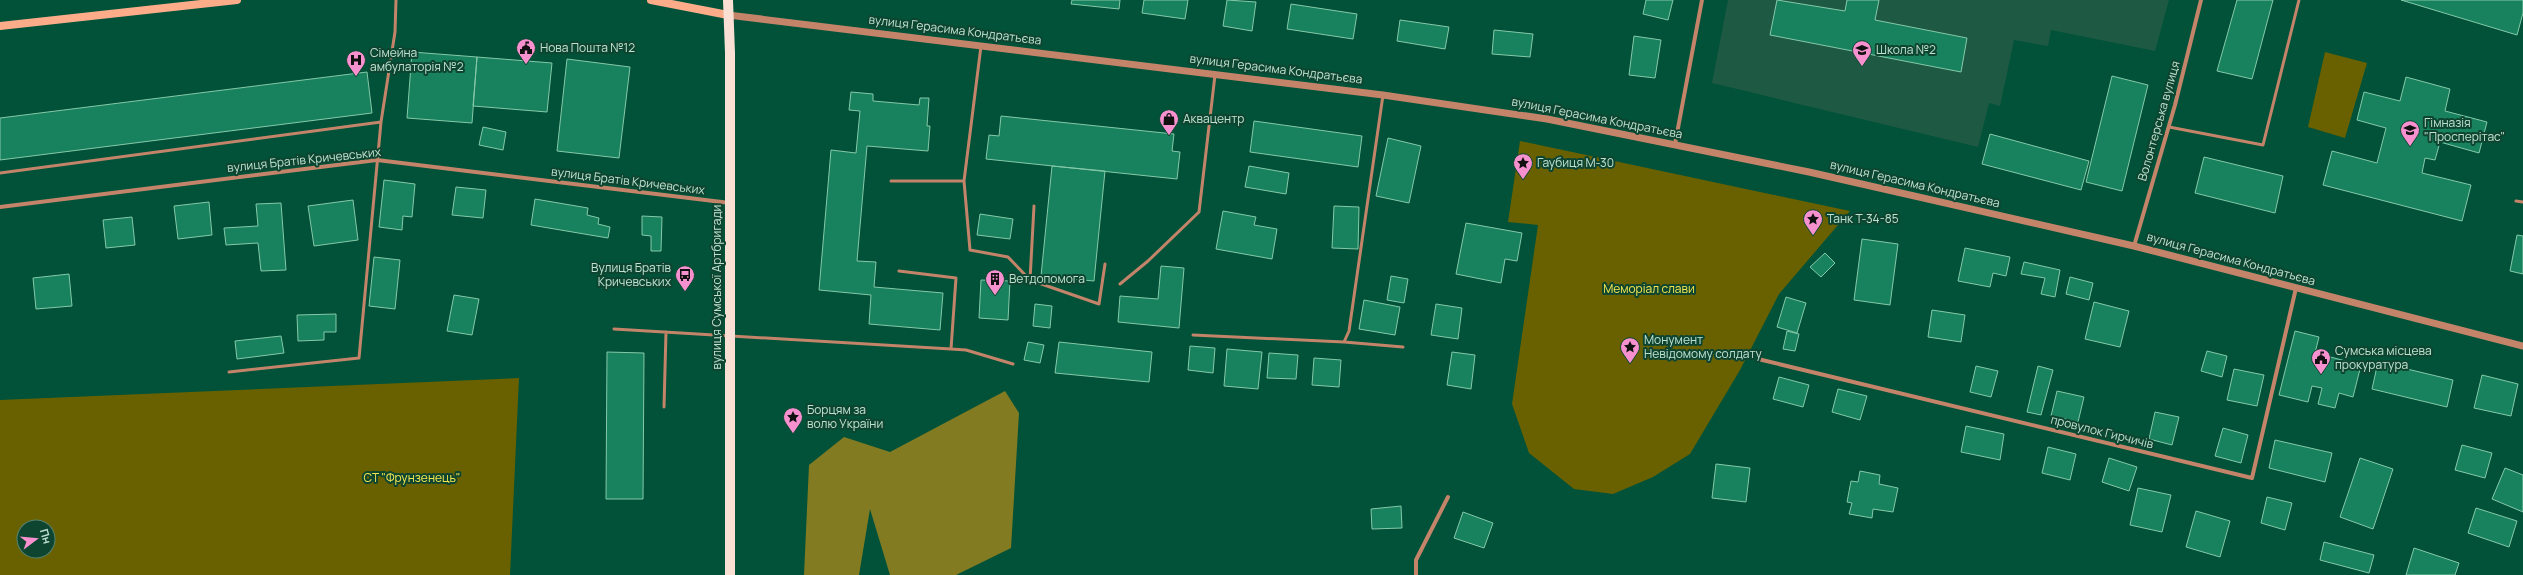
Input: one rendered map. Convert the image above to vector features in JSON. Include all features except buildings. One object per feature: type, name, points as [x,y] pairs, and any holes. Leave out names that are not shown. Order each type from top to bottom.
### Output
[{"type":"main road","points":[[0,26],[237,0]]},
{"type":"main road","name":"вулиця Герасима Кондратьєва","points":[[652,0],[728,15]]},
{"type":"main road","name":"вулиця Сумської Артбригади","points":[[728,0],[730,53],[730,575]]},
{"type":"street","points":[[1675,144],[1702,0]]},
{"type":"street","name":"Волонтерська вулиця","points":[[2134,246],[2169,127],[2201,0]]},
{"type":"street","name":"вулиця Герасима Кондратьєва","points":[[728,15],[1383,95],[1547,119],[1817,174],[2134,246],[2523,346]]},
{"type":"street","name":"вулиця Братів Кричевських","points":[[0,207],[377,160],[730,202]]},
{"type":"street","name":"провулок Гирчичів","points":[[1758,359],[2252,478],[2296,288]]},
{"type":"street","points":[[1416,575],[1416,560],[1448,497]]},
{"type":"lane","points":[[229,372],[359,358],[377,160],[381,122],[395,32],[396,0]]},
{"type":"lane","points":[[2169,127],[2263,145],[2299,0]]},
{"type":"lane","points":[[981,46],[964,181],[970,250],[1008,258],[1030,280],[1099,304],[1105,264]]},
{"type":"lane","points":[[1120,284],[1148,261],[1199,212],[1215,74]]},
{"type":"lane","points":[[1344,342],[1349,331],[1383,95]]},
{"type":"lane","points":[[0,173],[381,122]]},
{"type":"lane","points":[[891,181],[964,181]]},
{"type":"lane","points":[[2516,201],[2523,202]]},
{"type":"lane","points":[[1030,280],[1034,206]]},
{"type":"lane","points":[[899,271],[956,278],[951,349]]},
{"type":"lane","points":[[614,329],[966,350],[1014,364]]},
{"type":"lane","points":[[664,407],[666,332]]},
{"type":"lane","points":[[1193,335],[1344,342],[1403,347]]},
{"type":"shaded area","name":"Школа №2","points":[[1728,0],[2169,0],[2155,51],[2051,30],[2048,46],[2014,40],[2000,106],[1989,103],[1978,147],[1712,83]]},
{"type":"shaded area","points":[[1005,391],[1019,413],[1011,548],[956,575],[890,575],[870,509],[859,575],[804,575],[809,465],[844,437],[890,452]]},
{"type":"green space","points":[[2325,52],[2367,63],[2345,138],[2308,127]]},
{"type":"green space","name":"Меморіал слави","points":[[1520,141],[1850,211],[1779,294],[1740,370],[1690,454],[1653,477],[1613,494],[1574,489],[1529,453],[1512,404],[1538,225],[1508,222]]},
{"type":"green space","name":"СТ \"Фрунзенець\"","points":[[519,378],[510,575],[0,575],[0,400]]},
{"type":"place","name":"Нова Пошта №12","points":[[526,65]]},
{"type":"place","name":"Школа №2","points":[[1862,67]]},
{"type":"place","name":"Сімейна амбулаторія №2","points":[[356,77]]},
{"type":"place","name":"Аквацентр","points":[[1169,136]]},
{"type":"place","name":"Гімназія \"Просперітас\"","points":[[2410,147]]},
{"type":"place","name":"Гаубиця М-30","points":[[1523,180]]},
{"type":"place","name":"Танк Т-34-85","points":[[1813,236]]},
{"type":"place","name":"Вулиця Братів Кричевських","points":[[685,292]]},
{"type":"place","name":"Ветдопомога","points":[[995,296]]},
{"type":"place","name":"Монумент Невідомому солдату","points":[[1630,364]]},
{"type":"place","name":"Сумська місцева прокуратура","points":[[2321,375]]},
{"type":"place","name":"Борцям за волю України","points":[[793,434]]}]
